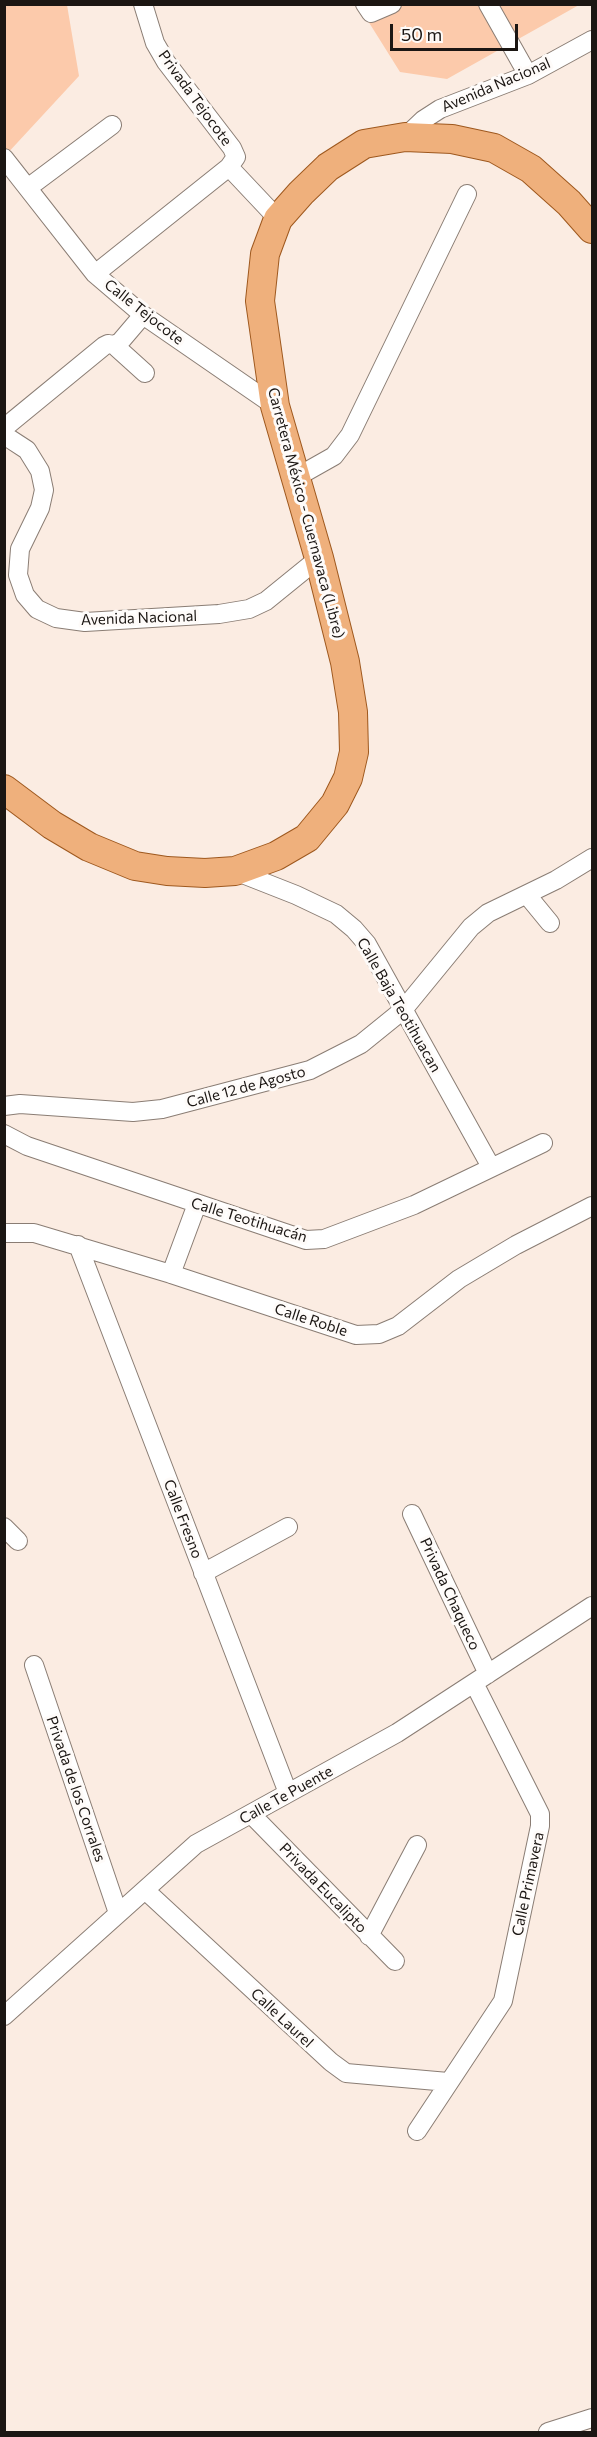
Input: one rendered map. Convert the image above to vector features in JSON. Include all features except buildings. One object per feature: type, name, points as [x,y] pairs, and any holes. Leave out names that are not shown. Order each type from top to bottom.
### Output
[{"type":"main road","name":"Carretera México - Cuernavaca (Libre)","points":[[4,789],[52,825],[89,847],[135,866],[167,871],[206,873],[235,871],[276,856],[307,838],[335,804],[348,778],[354,752],[353,712],[345,662],[319,558],[275,406],[260,302],[265,254],[278,219],[328,167],[364,144],[405,137],[452,139],[494,148],[531,168],[569,203],[592,229]]},
{"type":"street","name":"Privada Tejocote","points":[[143,4],[155,43],[166,62],[232,148],[233,162]]},
{"type":"street","points":[[365,4],[371,13],[392,4]]},
{"type":"street","points":[[488,4],[528,75]]},
{"type":"street","name":"Avenida Nacional","points":[[405,137],[423,120],[440,109],[528,75],[592,40]]},
{"type":"street","points":[[29,187],[112,125]]},
{"type":"street","points":[[4,158],[95,274]]},
{"type":"street","points":[[233,162],[278,219]]},
{"type":"street","name":"Calle Tejocote","points":[[233,162],[95,274],[143,315],[275,406]]},
{"type":"street","points":[[295,478],[334,456],[346,441],[467,194]]},
{"type":"street","points":[[114,345],[120,342],[143,315]]},
{"type":"street","points":[[4,428],[108,344],[114,345],[145,373]]},
{"type":"street","name":"Avenida Nacional","points":[[4,435],[27,450],[40,471],[44,490],[40,508],[20,549],[18,575],[25,596],[36,609],[56,618],[85,622],[219,615],[249,609],[266,601],[319,558]]},
{"type":"street","name":"Calle 12 de Agosto","points":[[4,1106],[20,1104],[133,1112],[162,1109],[310,1070],[361,1044],[403,1010],[471,927],[488,914],[580,867],[592,858]]},
{"type":"street","name":"Calle Baja Teotihuacan","points":[[235,871],[296,895],[336,914],[367,944],[491,1167]]},
{"type":"street","points":[[527,895],[550,923]]},
{"type":"street","name":"Calle Teotihuacán","points":[[4,1134],[27,1146],[306,1240],[324,1239],[414,1205],[543,1143]]},
{"type":"street","points":[[171,1274],[197,1203]]},
{"type":"street","name":"Calle Roble","points":[[4,1233],[34,1233],[171,1274],[356,1335],[379,1334],[398,1326],[459,1279],[592,1206]]},
{"type":"street","name":"Calle Fresno","points":[[78,1245],[288,1793]]},
{"type":"street","name":"Privada Chaqueco","points":[[412,1515],[481,1679]]},
{"type":"street","points":[[4,1527],[18,1541]]},
{"type":"street","points":[[203,1573],[288,1527]]},
{"type":"street","name":"Calle Te Puente","points":[[4,2016],[196,1844],[397,1733],[592,1606]]},
{"type":"street","name":"Privada de los Corrales","points":[[34,1665],[118,1913]]},
{"type":"street","name":"Calle Primavera","points":[[417,2131],[503,2001],[541,1820],[481,1679]]},
{"type":"street","name":"Privada Eucalipto","points":[[251,1814],[395,1962]]},
{"type":"street","points":[[369,1936],[417,1845]]},
{"type":"street","name":"Calle Laurel","points":[[145,1890],[331,2062],[346,2073],[370,2077],[448,2082]]},
{"type":"street","points":[[548,2433],[592,2418]]},
{"type":"shaded area","points":[[5,5],[67,5],[79,76],[5,156]]},
{"type":"shaded area","points":[[358,5],[579,5],[447,79],[400,72]]}]
